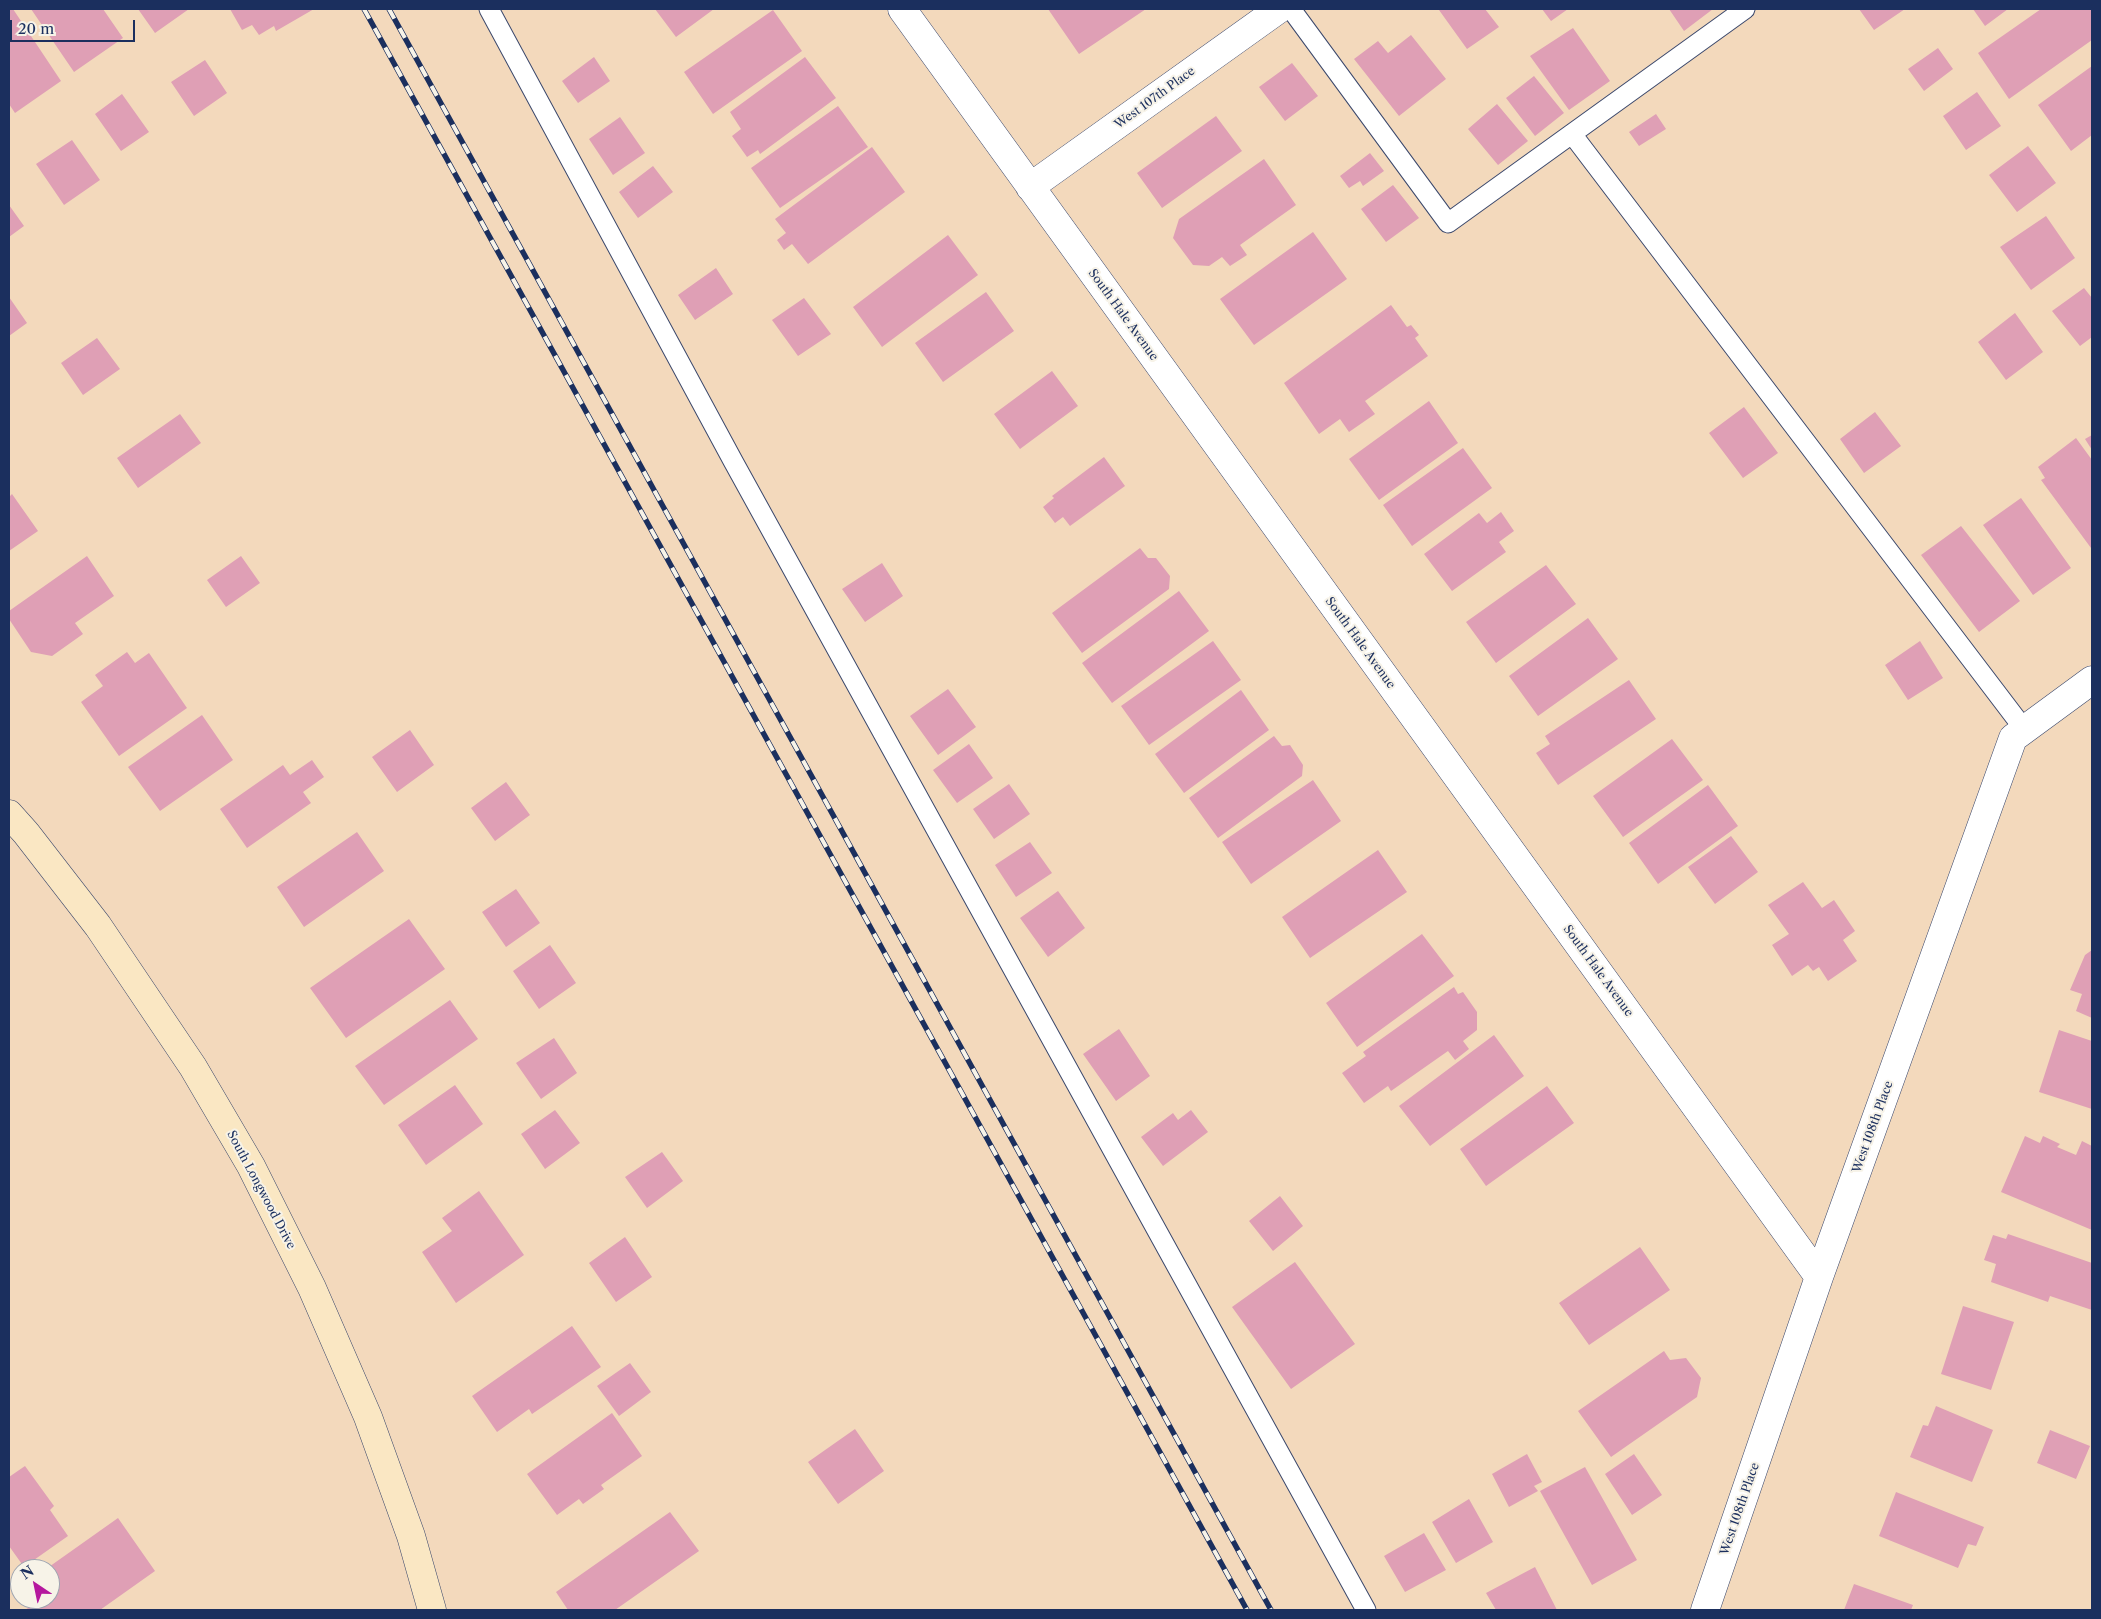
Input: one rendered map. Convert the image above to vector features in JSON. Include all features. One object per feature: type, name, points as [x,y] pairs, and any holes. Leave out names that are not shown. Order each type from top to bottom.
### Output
[{"type":"street","name":"South Hale Avenue","points":[[902,9],[1819,1277]]},
{"type":"street","name":"West 107th Place","points":[[1030,187],[1279,9]]},
{"type":"street","name":"West 108th Place","points":[[1705,1610],[1819,1277],[2013,738],[2092,680]]},
{"type":"street","name":"South Longwood Drive","points":[[9,814],[98,926],[193,1067],[250,1166],[312,1288],[368,1417],[411,1536],[432,1610]]},
{"type":"lane","points":[[489,9],[743,478],[1366,1610]]},
{"type":"lane","points":[[1291,9],[1448,223],[1744,9]]},
{"type":"lane","points":[[1572,134],[2024,729]]},
{"type":"building","points":[[9,9],[13,9],[61,81],[15,113],[9,104]]},
{"type":"building","points":[[31,9],[103,9],[123,38],[74,72]]},
{"type":"building","points":[[138,9],[189,9],[155,33]]},
{"type":"building","points":[[230,9],[314,9],[276,31],[274,26],[259,35],[252,25],[242,30]]},
{"type":"building","points":[[655,9],[714,9],[676,37]]},
{"type":"building","points":[[1048,9],[1146,9],[1079,54]]},
{"type":"building","points":[[1485,9],[1499,27],[1467,49],[1439,10]]},
{"type":"building","points":[[1542,9],[1568,9],[1551,21]]},
{"type":"building","points":[[1669,9],[1713,9],[1684,31]]},
{"type":"building","points":[[1859,9],[1905,9],[1874,30]]},
{"type":"building","points":[[1973,9],[2008,9],[1985,26]]},
{"type":"building","points":[[2041,9],[2092,9],[2092,40],[2009,99],[1978,53]]},
{"type":"building","points":[[773,10],[802,51],[713,114],[684,72]]},
{"type":"building","points":[[1573,28],[1610,81],[1569,110],[1530,56]]},
{"type":"building","points":[[1411,35],[1446,79],[1399,116],[1354,59],[1378,41],[1388,53]]},
{"type":"building","points":[[1938,48],[1953,69],[1924,91],[1908,69]]},
{"type":"building","points":[[594,57],[610,81],[578,103],[562,81]]},
{"type":"building","points":[[805,57],[836,98],[760,154],[758,150],[747,157],[732,136],[741,129],[730,112]]},
{"type":"building","points":[[205,60],[227,93],[194,116],[171,82]]},
{"type":"building","points":[[1292,63],[1318,96],[1285,121],[1259,87]]},
{"type":"building","points":[[2092,66],[2092,135],[2071,151],[2038,105]]},
{"type":"building","points":[[1534,76],[1564,113],[1535,136],[1506,98]]},
{"type":"building","points":[[1977,92],[2001,126],[1966,150],[1943,116]]},
{"type":"building","points":[[122,94],[149,132],[121,151],[95,114]]},
{"type":"building","points":[[1497,104],[1528,141],[1498,165],[1468,129]]},
{"type":"building","points":[[838,106],[868,147],[780,208],[751,168]]},
{"type":"building","points":[[1656,114],[1666,129],[1639,146],[1629,132]]},
{"type":"building","points":[[1216,116],[1242,151],[1162,208],[1137,173]]},
{"type":"building","points":[[620,117],[645,153],[613,175],[589,139]]},
{"type":"building","points":[[72,140],[100,180],[64,205],[36,164]]},
{"type":"building","points":[[2028,146],[2056,183],[2017,212],[1989,175]]},
{"type":"building","points":[[872,147],[905,192],[808,264],[792,244],[784,250],[777,240],[786,233],[775,219]]},
{"type":"building","points":[[1370,153],[1384,171],[1363,186],[1360,181],[1349,188],[1340,176]]},
{"type":"building","points":[[1264,159],[1296,205],[1240,245],[1247,255],[1230,266],[1222,257],[1209,266],[1193,265],[1173,238],[1179,219]]},
{"type":"building","points":[[653,166],[673,192],[638,218],[619,192]]},
{"type":"building","points":[[1393,185],[1419,218],[1386,242],[1361,209]]},
{"type":"building","points":[[9,205],[24,226],[9,237]]},
{"type":"building","points":[[2046,216],[2075,258],[2031,290],[2000,247]]},
{"type":"building","points":[[1313,232],[1347,279],[1254,345],[1220,299]]},
{"type":"building","points":[[948,235],[978,275],[882,347],[853,307]]},
{"type":"building","points":[[716,268],[733,294],[695,320],[678,295]]},
{"type":"building","points":[[2084,288],[2092,298],[2092,337],[2080,346],[2052,311]]},
{"type":"building","points":[[986,292],[1014,331],[943,382],[915,343]]},
{"type":"building","points":[[9,297],[27,323],[9,336]]},
{"type":"building","points":[[804,298],[831,334],[798,356],[772,320]]},
{"type":"building","points":[[1391,305],[1407,327],[1411,325],[1419,335],[1415,338],[1428,356],[1365,401],[1375,414],[1349,432],[1340,419],[1319,434],[1284,383]]},
{"type":"building","points":[[2015,313],[2043,352],[2006,380],[1978,342]]},
{"type":"building","points":[[97,338],[120,369],[83,395],[61,363]]},
{"type":"building","points":[[1052,371],[1078,406],[1020,449],[994,414]]},
{"type":"building","points":[[1429,401],[1458,443],[1379,500],[1349,459]]},
{"type":"building","points":[[1744,407],[1778,453],[1743,478],[1709,433]]},
{"type":"building","points":[[1875,412],[1901,446],[1864,473],[1840,439]]},
{"type":"building","points":[[180,414],[201,443],[138,488],[117,458]]},
{"type":"building","points":[[2092,435],[2092,450],[2085,439]]},
{"type":"building","points":[[2076,438],[2092,460],[2091,548],[2041,480],[2045,478],[2038,467]]},
{"type":"building","points":[[1463,448],[1492,488],[1412,546],[1383,505]]},
{"type":"building","points":[[1104,457],[1125,486],[1070,526],[1063,517],[1055,523],[1043,507],[1054,498],[1052,496]]},
{"type":"building","points":[[12,494],[38,531],[9,551],[9,497]]},
{"type":"building","points":[[2021,498],[2071,568],[2033,595],[1983,525]]},
{"type":"building","points":[[1501,512],[1514,531],[1499,542],[1506,552],[1452,591],[1424,554],[1479,513],[1487,523]]},
{"type":"building","points":[[1961,526],[2020,601],[1979,632],[1921,555]]},
{"type":"building","points":[[1140,548],[1148,558],[1156,558],[1170,576],[1169,589],[1082,653],[1052,613]]},
{"type":"building","points":[[87,556],[114,596],[75,623],[83,634],[52,656],[31,652],[9,619],[9,611]]},
{"type":"building","points":[[241,556],[260,583],[226,607],[207,580]]},
{"type":"building","points":[[882,563],[903,596],[865,622],[842,589]]},
{"type":"building","points":[[1546,565],[1576,604],[1496,663],[1466,622]]},
{"type":"building","points":[[1179,591],[1209,631],[1112,703],[1082,663]]},
{"type":"building","points":[[1588,618],[1618,659],[1538,716],[1509,676]]},
{"type":"building","points":[[1213,641],[1241,680],[1149,745],[1121,706]]},
{"type":"building","points":[[1920,641],[1943,678],[1908,700],[1885,665]]},
{"type":"building","points":[[127,652],[135,663],[149,653],[187,708],[119,756],[81,702],[103,686],[95,675]]},
{"type":"building","points":[[1629,680],[1656,719],[1558,785],[1536,753],[1550,744],[1545,736]]},
{"type":"building","points":[[948,689],[976,727],[938,755],[910,716]]},
{"type":"building","points":[[1241,690],[1269,730],[1184,793],[1155,754]]},
{"type":"building","points":[[202,715],[233,760],[160,811],[128,767]]},
{"type":"building","points":[[410,730],[434,765],[397,792],[372,757]]},
{"type":"building","points":[[1274,736],[1282,746],[1290,745],[1303,765],[1302,776],[1218,838],[1189,798]]},
{"type":"building","points":[[1672,739],[1703,780],[1623,837],[1593,796]]},
{"type":"building","points":[[969,744],[993,778],[957,803],[933,770]]},
{"type":"building","points":[[312,760],[324,777],[303,792],[311,803],[247,848],[220,809],[283,765],[290,775]]},
{"type":"building","points":[[1313,780],[1341,821],[1251,884],[1222,842]]},
{"type":"building","points":[[506,782],[530,815],[495,841],[471,808]]},
{"type":"building","points":[[1009,784],[1030,814],[994,839],[973,809]]},
{"type":"building","points":[[1708,785],[1738,826],[1658,884],[1629,843]]},
{"type":"building","points":[[357,832],[384,871],[304,927],[277,887]]},
{"type":"building","points":[[1731,836],[1758,872],[1715,904],[1688,867]]},
{"type":"building","points":[[1030,842],[1052,873],[1016,897],[995,865]]},
{"type":"building","points":[[1378,850],[1407,892],[1310,958],[1282,917]]},
{"type":"building","points":[[1803,882],[1822,908],[1834,900],[1855,931],[1843,940],[1857,961],[1828,981],[1819,967],[1813,971],[1808,965],[1792,976],[1772,945],[1789,934],[1768,905]]},
{"type":"building","points":[[516,889],[540,923],[506,947],[482,912]]},
{"type":"building","points":[[1058,891],[1085,928],[1048,957],[1020,918]]},
{"type":"building","points":[[409,919],[445,969],[346,1038],[310,988]]},
{"type":"building","points":[[1422,934],[1454,976],[1357,1047],[1326,1003]]},
{"type":"building","points":[[550,945],[576,983],[539,1009],[513,971]]},
{"type":"building","points":[[2092,950],[2092,1018],[2076,1011],[2082,994],[2070,990],[2085,955]]},
{"type":"building","points":[[1454,987],[1458,994],[1463,992],[1477,1012],[1477,1030],[1463,1041],[1469,1049],[1455,1060],[1448,1051],[1391,1091],[1388,1086],[1364,1103],[1342,1073],[1366,1056],[1363,1052]]},
{"type":"building","points":[[450,1000],[478,1039],[384,1105],[355,1066]]},
{"type":"building","points":[[1119,1029],[1150,1076],[1116,1101],[1083,1054]]},
{"type":"building","points":[[2059,1030],[2092,1041],[2092,1109],[2039,1092]]},
{"type":"building","points":[[1494,1035],[1524,1076],[1430,1146],[1399,1106]]},
{"type":"building","points":[[554,1038],[577,1073],[541,1099],[516,1063]]},
{"type":"building","points":[[455,1085],[483,1124],[426,1165],[398,1125]]},
{"type":"building","points":[[1547,1086],[1574,1123],[1486,1186],[1460,1149]]},
{"type":"building","points":[[555,1110],[580,1143],[545,1169],[521,1134]]},
{"type":"building","points":[[1191,1110],[1208,1132],[1163,1166],[1141,1137],[1173,1113],[1178,1120]]},
{"type":"building","points":[[2025,1136],[2040,1143],[2043,1136],[2060,1144],[2057,1147],[2076,1155],[2082,1141],[2092,1146],[2092,1230],[2001,1192]]},
{"type":"building","points":[[662,1152],[683,1181],[647,1208],[625,1177]]},
{"type":"building","points":[[479,1191],[524,1255],[456,1303],[422,1252],[452,1231],[442,1218]]},
{"type":"building","points":[[1280,1196],[1303,1226],[1273,1251],[1249,1221]]},
{"type":"building","points":[[2008,1234],[2092,1263],[2092,1310],[2050,1296],[2048,1302],[1991,1282],[1996,1264],[1984,1260],[1993,1235],[2006,1239]]},
{"type":"building","points":[[625,1237],[652,1277],[616,1302],[589,1263]]},
{"type":"building","points":[[1640,1247],[1670,1290],[1589,1345],[1559,1303]]},
{"type":"building","points":[[1295,1262],[1355,1344],[1291,1389],[1232,1307]]},
{"type":"building","points":[[1963,1306],[2014,1322],[1991,1390],[1941,1374]]},
{"type":"building","points":[[572,1326],[601,1367],[532,1414],[529,1409],[497,1432],[472,1396]]},
{"type":"building","points":[[1664,1351],[1670,1360],[1686,1358],[1701,1378],[1697,1397],[1611,1457],[1578,1411]]},
{"type":"building","points":[[630,1363],[651,1392],[619,1416],[597,1386]]},
{"type":"building","points":[[1936,1406],[1993,1430],[1972,1482],[1910,1457],[1923,1425],[1928,1426]]},
{"type":"building","points":[[612,1413],[642,1456],[601,1485],[604,1489],[583,1504],[579,1499],[557,1515],[527,1474]]},
{"type":"building","points":[[855,1429],[884,1471],[838,1504],[808,1462]]},
{"type":"building","points":[[2050,1430],[2090,1446],[2076,1479],[2037,1463]]},
{"type":"building","points":[[1527,1454],[1542,1482],[1534,1486],[1538,1491],[1509,1507],[1492,1474]]},
{"type":"building","points":[[1634,1454],[1662,1495],[1632,1515],[1605,1474]]},
{"type":"building","points":[[25,1466],[54,1506],[50,1510],[68,1536],[35,1559],[18,1559],[9,1546],[9,1477]]},
{"type":"building","points":[[1585,1467],[1637,1560],[1592,1585],[1540,1491]]},
{"type":"building","points":[[1896,1492],[1984,1527],[1976,1546],[1968,1544],[1958,1568],[1879,1536]]},
{"type":"building","points":[[1469,1499],[1493,1542],[1456,1563],[1432,1522]]},
{"type":"building","points":[[670,1512],[699,1551],[615,1610],[568,1610],[556,1592]]},
{"type":"building","points":[[118,1518],[155,1571],[100,1610],[25,1610],[60,1609],[60,1559]]},
{"type":"building","points":[[1424,1533],[1446,1570],[1405,1592],[1384,1556]]},
{"type":"building","points":[[1535,1567],[1557,1610],[1496,1610],[1486,1593]]},
{"type":"building","points":[[1854,1584],[1913,1605],[1911,1610],[1844,1610]]},
{"type":"railway","points":[[364,9],[1247,1610]]},
{"type":"railway","points":[[389,9],[1271,1610]]}]
